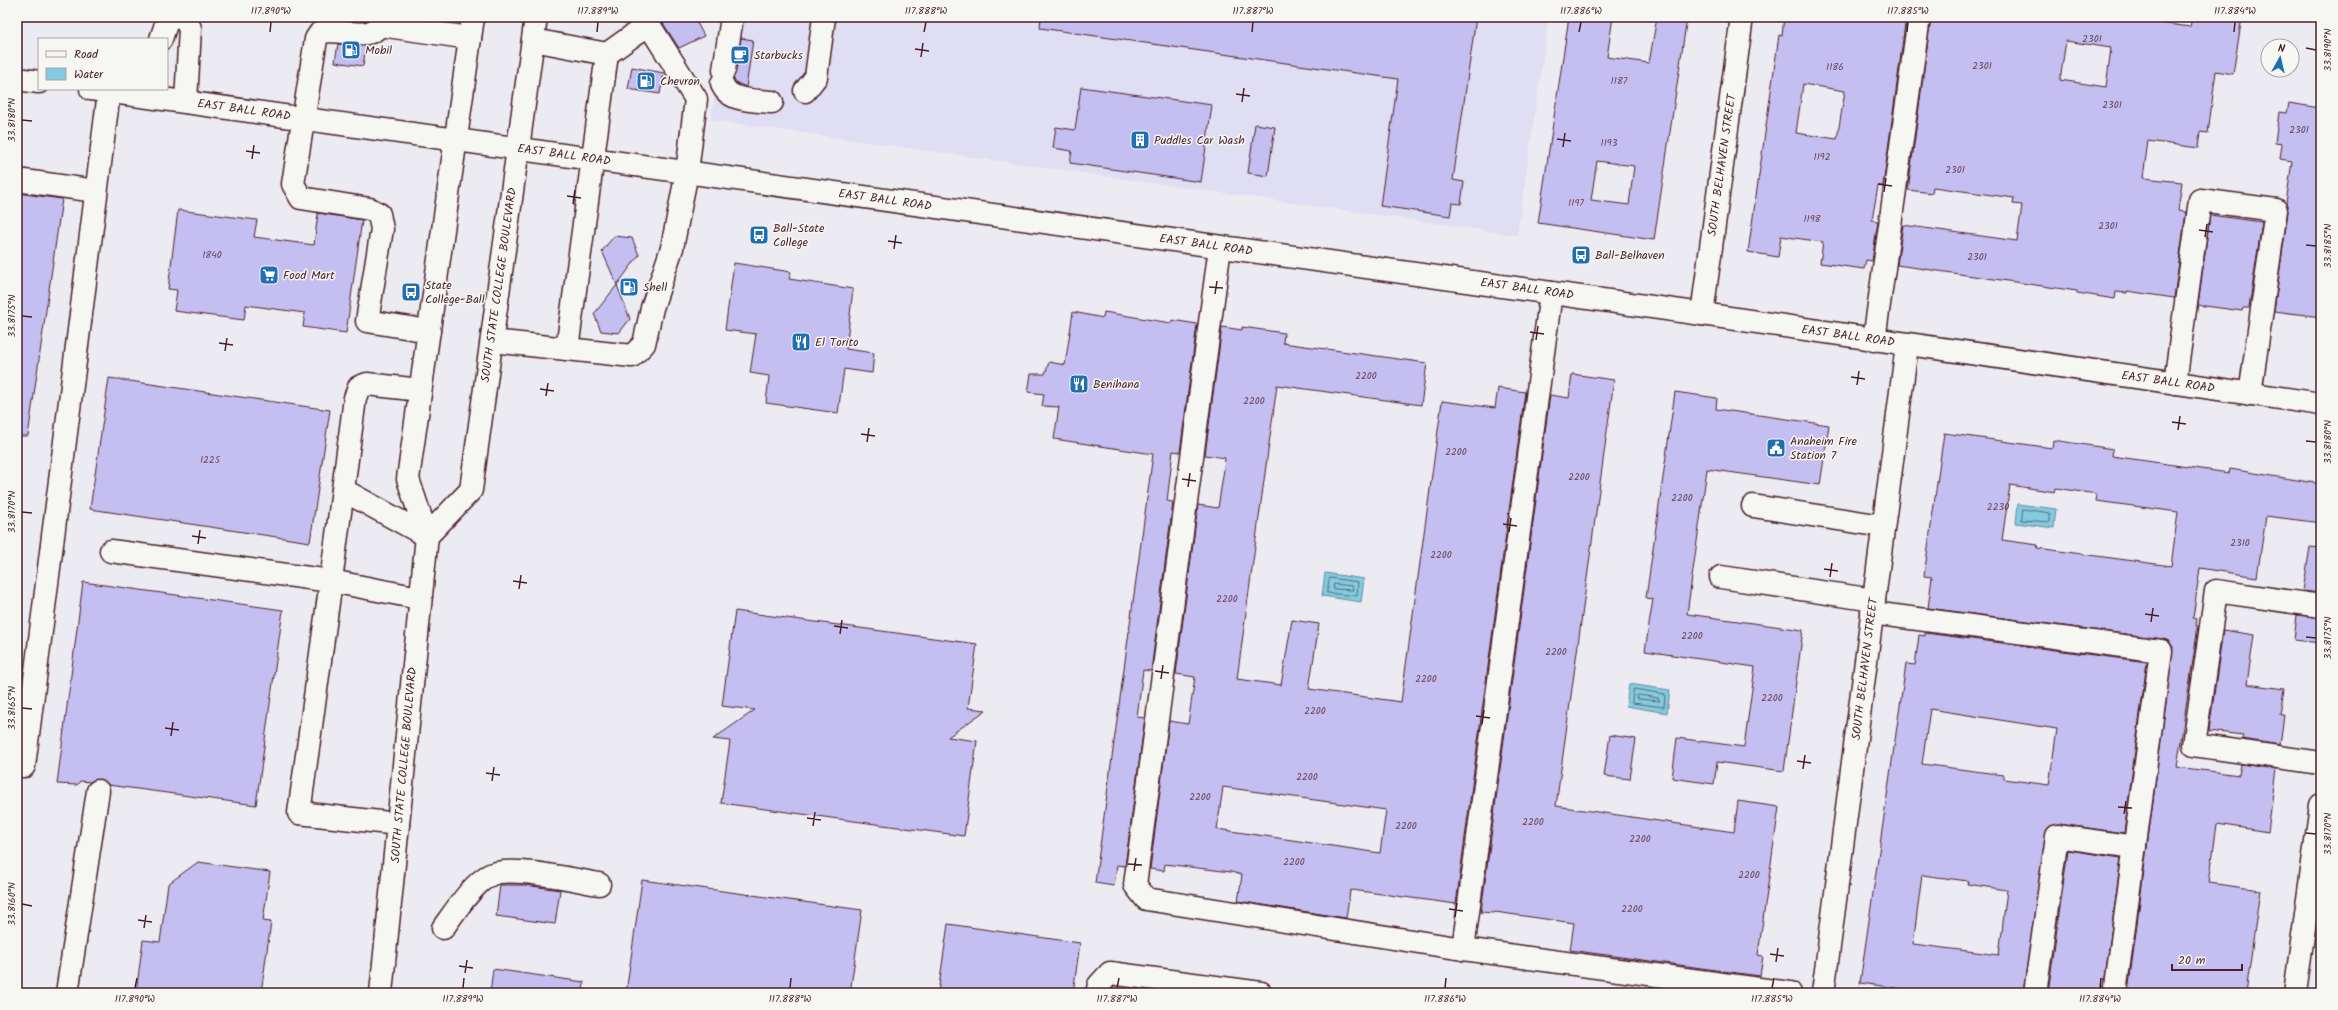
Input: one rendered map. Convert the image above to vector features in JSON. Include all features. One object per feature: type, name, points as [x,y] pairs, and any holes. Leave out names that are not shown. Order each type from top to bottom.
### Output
[{"type":"main road","points":[[161,38],[166,24],[172,17]]},
{"type":"main road","points":[[183,17],[190,28],[186,102]]},
{"type":"main road","name":"SOUTH STATE COLLEGE BOULEVARD","points":[[427,536],[471,490],[536,17]]},
{"type":"main road","points":[[732,17],[723,77],[724,90],[733,97],[772,102]]},
{"type":"main road","points":[[806,91],[816,77],[824,17]]},
{"type":"main road","name":"SOUTH BELHAVEN STREET","points":[[1702,314],[1742,17]]},
{"type":"main road","points":[[1874,340],[1919,17]]},
{"type":"main road","points":[[429,331],[367,321],[382,229],[379,214],[370,209],[300,198],[293,184],[316,39],[320,32],[328,30],[364,33],[378,29],[381,21],[472,27]]},
{"type":"main road","points":[[492,341],[632,356],[644,344],[652,308],[672,248],[687,172],[696,99],[646,21],[607,54],[594,159],[567,349]]},
{"type":"main road","name":"SOUTH STATE COLLEGE BOULEVARD","points":[[381,993],[427,536],[408,479],[472,27]]},
{"type":"main road","points":[[533,40],[607,54]]},
{"type":"main road","points":[[17,79],[38,82]]},
{"type":"main road","points":[[17,766],[24,766],[96,191],[100,90]]},
{"type":"main road","name":"EAST BALL ROAD","points":[[100,90],[154,93],[186,102],[1702,314],[2321,404]]},
{"type":"main road","points":[[17,180],[96,191]]},
{"type":"main road","points":[[2175,383],[2200,200],[2276,210],[2250,394]]},
{"type":"main road","points":[[1220,246],[1135,884],[1146,899],[1462,949],[1790,993]]},
{"type":"main road","points":[[1462,949],[1551,293]]},
{"type":"main road","name":"SOUTH BELHAVEN STREET","points":[[1823,993],[1907,344]]},
{"type":"main road","points":[[398,824],[299,813],[355,398],[359,388],[367,384],[420,390]]},
{"type":"main road","points":[[343,490],[427,536]]},
{"type":"main road","points":[[1753,506],[1883,526]]},
{"type":"main road","points":[[111,551],[331,581],[420,598]]},
{"type":"main road","points":[[1721,576],[1873,606],[2161,651],[2115,993]]},
{"type":"main road","points":[[2321,606],[2216,591],[2194,745],[2321,762]]},
{"type":"main road","points":[[67,993],[98,791]]},
{"type":"main road","points":[[2295,993],[2312,933],[2321,805]]},
{"type":"main road","points":[[2036,993],[2057,836],[2134,847]]},
{"type":"main road","points":[[443,928],[478,884],[489,875],[505,870],[599,884]]},
{"type":"main road","points":[[1097,993],[1099,985],[1110,973],[1261,993]]},
{"type":"shaded area","points":[[725,17],[1549,17],[1517,235],[711,120]]},
{"type":"water","points":[[2018,504],[2056,509],[2054,528],[2016,523]]},
{"type":"water","points":[[1325,573],[1364,579],[1361,602],[1322,596]]},
{"type":"water","points":[[1629,684],[1670,690],[1667,713],[1626,706]]},
{"type":"building","points":[[659,17],[694,17],[704,36],[679,48]]},
{"type":"building","points":[[1041,17],[1476,17],[1453,180],[1464,182],[1461,204],[1452,203],[1450,216],[1380,206],[1398,79],[1040,28]]},
{"type":"building","points":[[1569,17],[1613,17],[1607,57],[1649,63],[1657,17],[1687,17],[1654,240],[1538,223]],"holes":[[[1597,161],[1634,166],[1629,205],[1591,200]]]},
{"type":"building","points":[[1784,17],[1906,17],[1883,186],[1878,186],[1872,220],[1878,221],[1872,261],[1866,260],[1864,269],[1820,263],[1823,242],[1781,236],[1778,257],[1748,252],[1779,35],[1782,36]],"holes":[[[1803,84],[1845,91],[1837,139],[1796,133]]]},
{"type":"building","points":[[1931,17],[2148,17],[2147,21],[2190,27],[2192,17],[2242,17],[2233,74],[2216,71],[2208,133],[2200,132],[2198,148],[2148,141],[2143,178],[2182,182],[2178,211],[2186,212],[2174,298],[2127,291],[2127,293],[2116,292],[2115,299],[2077,293],[2077,291],[1897,265],[1903,225],[2017,241],[2022,205],[2013,204],[2014,198],[1933,187],[1932,193],[1908,190]],"holes":[[[2066,41],[2111,48],[2106,87],[2060,80]]]},
{"type":"building","points":[[741,38],[753,40],[746,87],[737,83],[733,78]]},
{"type":"building","name":"Mobil","points":[[338,44],[366,46],[363,66],[335,62]]},
{"type":"building","name":"Chevron","points":[[632,67],[664,73],[660,94],[628,89]]},
{"type":"building","name":"Puddles Car Wash","points":[[1081,87],[1212,105],[1201,182],[1070,163],[1072,151],[1053,148],[1056,127],[1075,130]]},
{"type":"building","points":[[2289,103],[2320,108],[2321,317],[2274,311],[2288,212],[2286,203],[2292,161],[2280,159],[2282,144],[2275,143],[2279,112],[2287,113]]},
{"type":"building","points":[[1255,124],[1275,127],[1268,176],[1248,173]]},
{"type":"building","points":[[17,193],[62,199],[28,436],[17,436]]},
{"type":"building","points":[[178,210],[257,220],[254,237],[314,245],[318,213],[362,220],[346,333],[303,327],[305,313],[246,305],[244,320],[174,311],[177,290],[168,289]]},
{"type":"building","points":[[2210,215],[2262,222],[2249,308],[2243,308],[2242,311],[2198,305]]},
{"type":"building","points":[[614,236],[632,238],[639,255],[617,285],[602,251]]},
{"type":"building","name":"El Torito","points":[[734,263],[791,272],[789,279],[853,289],[846,349],[874,353],[872,373],[844,369],[838,413],[766,403],[769,376],[750,373],[756,334],[725,330]]},
{"type":"building","points":[[617,285],[630,319],[619,333],[601,331],[594,314]]},
{"type":"building","points":[[1073,312],[1103,318],[1104,312],[1171,323],[1172,320],[1197,324],[1180,452],[1173,451],[1167,501],[1173,502],[1151,671],[1143,670],[1137,717],[1145,718],[1125,866],[1117,865],[1114,886],[1095,883],[1153,454],[1054,439],[1059,407],[1042,406],[1044,394],[1028,392],[1031,374],[1045,374],[1049,362],[1065,365]]},
{"type":"building","points":[[1222,327],[1242,330],[1242,327],[1284,333],[1283,343],[1427,363],[1421,405],[1277,385],[1237,679],[1281,685],[1292,620],[1319,624],[1309,689],[1401,702],[1442,401],[1495,408],[1498,388],[1525,392],[1456,904],[1352,890],[1350,891],[1346,918],[1238,901],[1242,875],[1231,872],[1165,864],[1164,871],[1150,869],[1169,721],[1188,724],[1195,677],[1176,674],[1198,505],[1218,508],[1224,469],[1225,458],[1205,455]],"holes":[[[1223,787],[1386,810],[1380,853],[1217,829]]]},
{"type":"building","points":[[1572,374],[1614,380],[1556,806],[1734,832],[1738,801],[1779,807],[1758,955],[1763,956],[1760,976],[1570,950],[1574,923],[1495,912],[1481,912],[1550,395],[1569,398]]},
{"type":"building","points":[[109,378],[330,410],[310,542],[90,509]]},
{"type":"building","points":[[1675,392],[1717,398],[1716,409],[1829,425],[1820,485],[1707,469],[1687,614],[1803,630],[1784,771],[1717,762],[1714,784],[1672,778],[1677,738],[1744,747],[1755,667],[1645,651],[1653,599],[1646,598]]},
{"type":"building","points":[[1944,433],[2052,448],[2053,440],[2113,449],[2112,456],[2229,473],[2230,469],[2321,484],[2321,523],[2266,516],[2257,577],[2200,568],[2193,618],[2197,619],[2196,626],[2198,626],[2177,767],[2239,775],[2241,764],[2276,769],[2268,832],[2217,824],[2209,883],[2260,890],[2246,993],[2128,993],[2173,647],[2169,641],[1928,608],[1932,577],[1924,576]],"holes":[[[2010,485],[2055,492],[2056,488],[2097,494],[2096,501],[2178,512],[2171,566],[2037,548],[2038,545],[2002,540]]]},
{"type":"building","points":[[2310,547],[2321,548],[2321,593],[2303,591]]},
{"type":"building","points":[[83,582],[283,610],[256,805],[108,785],[100,779],[90,782],[80,781],[77,785],[57,784]]},
{"type":"building","points":[[735,611],[977,644],[968,708],[986,710],[948,737],[977,741],[964,836],[721,803],[730,741],[713,739],[755,710],[722,706]]},
{"type":"building","points":[[2297,615],[2321,618],[2321,643],[2294,640]]},
{"type":"building","points":[[2223,630],[2254,635],[2247,684],[2284,689],[2280,715],[2284,715],[2280,745],[2242,739],[2243,735],[2209,731]]},
{"type":"building","points":[[1925,633],[2147,662],[2124,833],[2059,824],[2052,825],[2047,829],[2023,993],[1932,993],[1860,983],[1906,664],[1915,665],[1919,635],[1925,636]],"holes":[[[1930,709],[2057,729],[2049,785],[2004,779],[2004,775],[1922,764]],[[1922,875],[1968,881],[1967,884],[2007,890],[1999,955],[1913,944]]]},
{"type":"building","points":[[1610,735],[1636,739],[1630,779],[1604,776]]},
{"type":"building","points":[[2068,850],[2121,858],[2103,993],[2048,993]]},
{"type":"building","points":[[198,862],[270,872],[263,921],[271,922],[261,993],[136,993],[143,940],[160,942],[168,884]]},
{"type":"building","points":[[642,880],[862,910],[850,993],[626,993]]},
{"type":"building","points":[[500,885],[525,885],[560,890],[555,924],[496,916]]},
{"type":"building","points":[[948,924],[1080,943],[1073,993],[938,993]]},
{"type":"building","points":[[493,969],[584,982],[583,993],[490,993]]},
{"type":"place","name":"Mobil","points":[[351,50]]},
{"type":"place","name":"Starbucks","points":[[740,55]]},
{"type":"place","name":"Chevron","points":[[646,81]]},
{"type":"place","name":"Puddles Car Wash","points":[[1140,140]]},
{"type":"place","name":"Ball-State College","points":[[759,235]]},
{"type":"place","name":"Ball-Belhaven","points":[[1581,255]]},
{"type":"place","name":"Food Mart","points":[[269,275]]},
{"type":"place","name":"Shell","points":[[629,287]]},
{"type":"place","name":"State College-Ball","points":[[411,292]]},
{"type":"place","name":"El Torito","points":[[801,342]]},
{"type":"place","name":"Benihana","points":[[1079,384]]},
{"type":"place","name":"Anaheim Fire Station 7","points":[[1776,448]]}]
